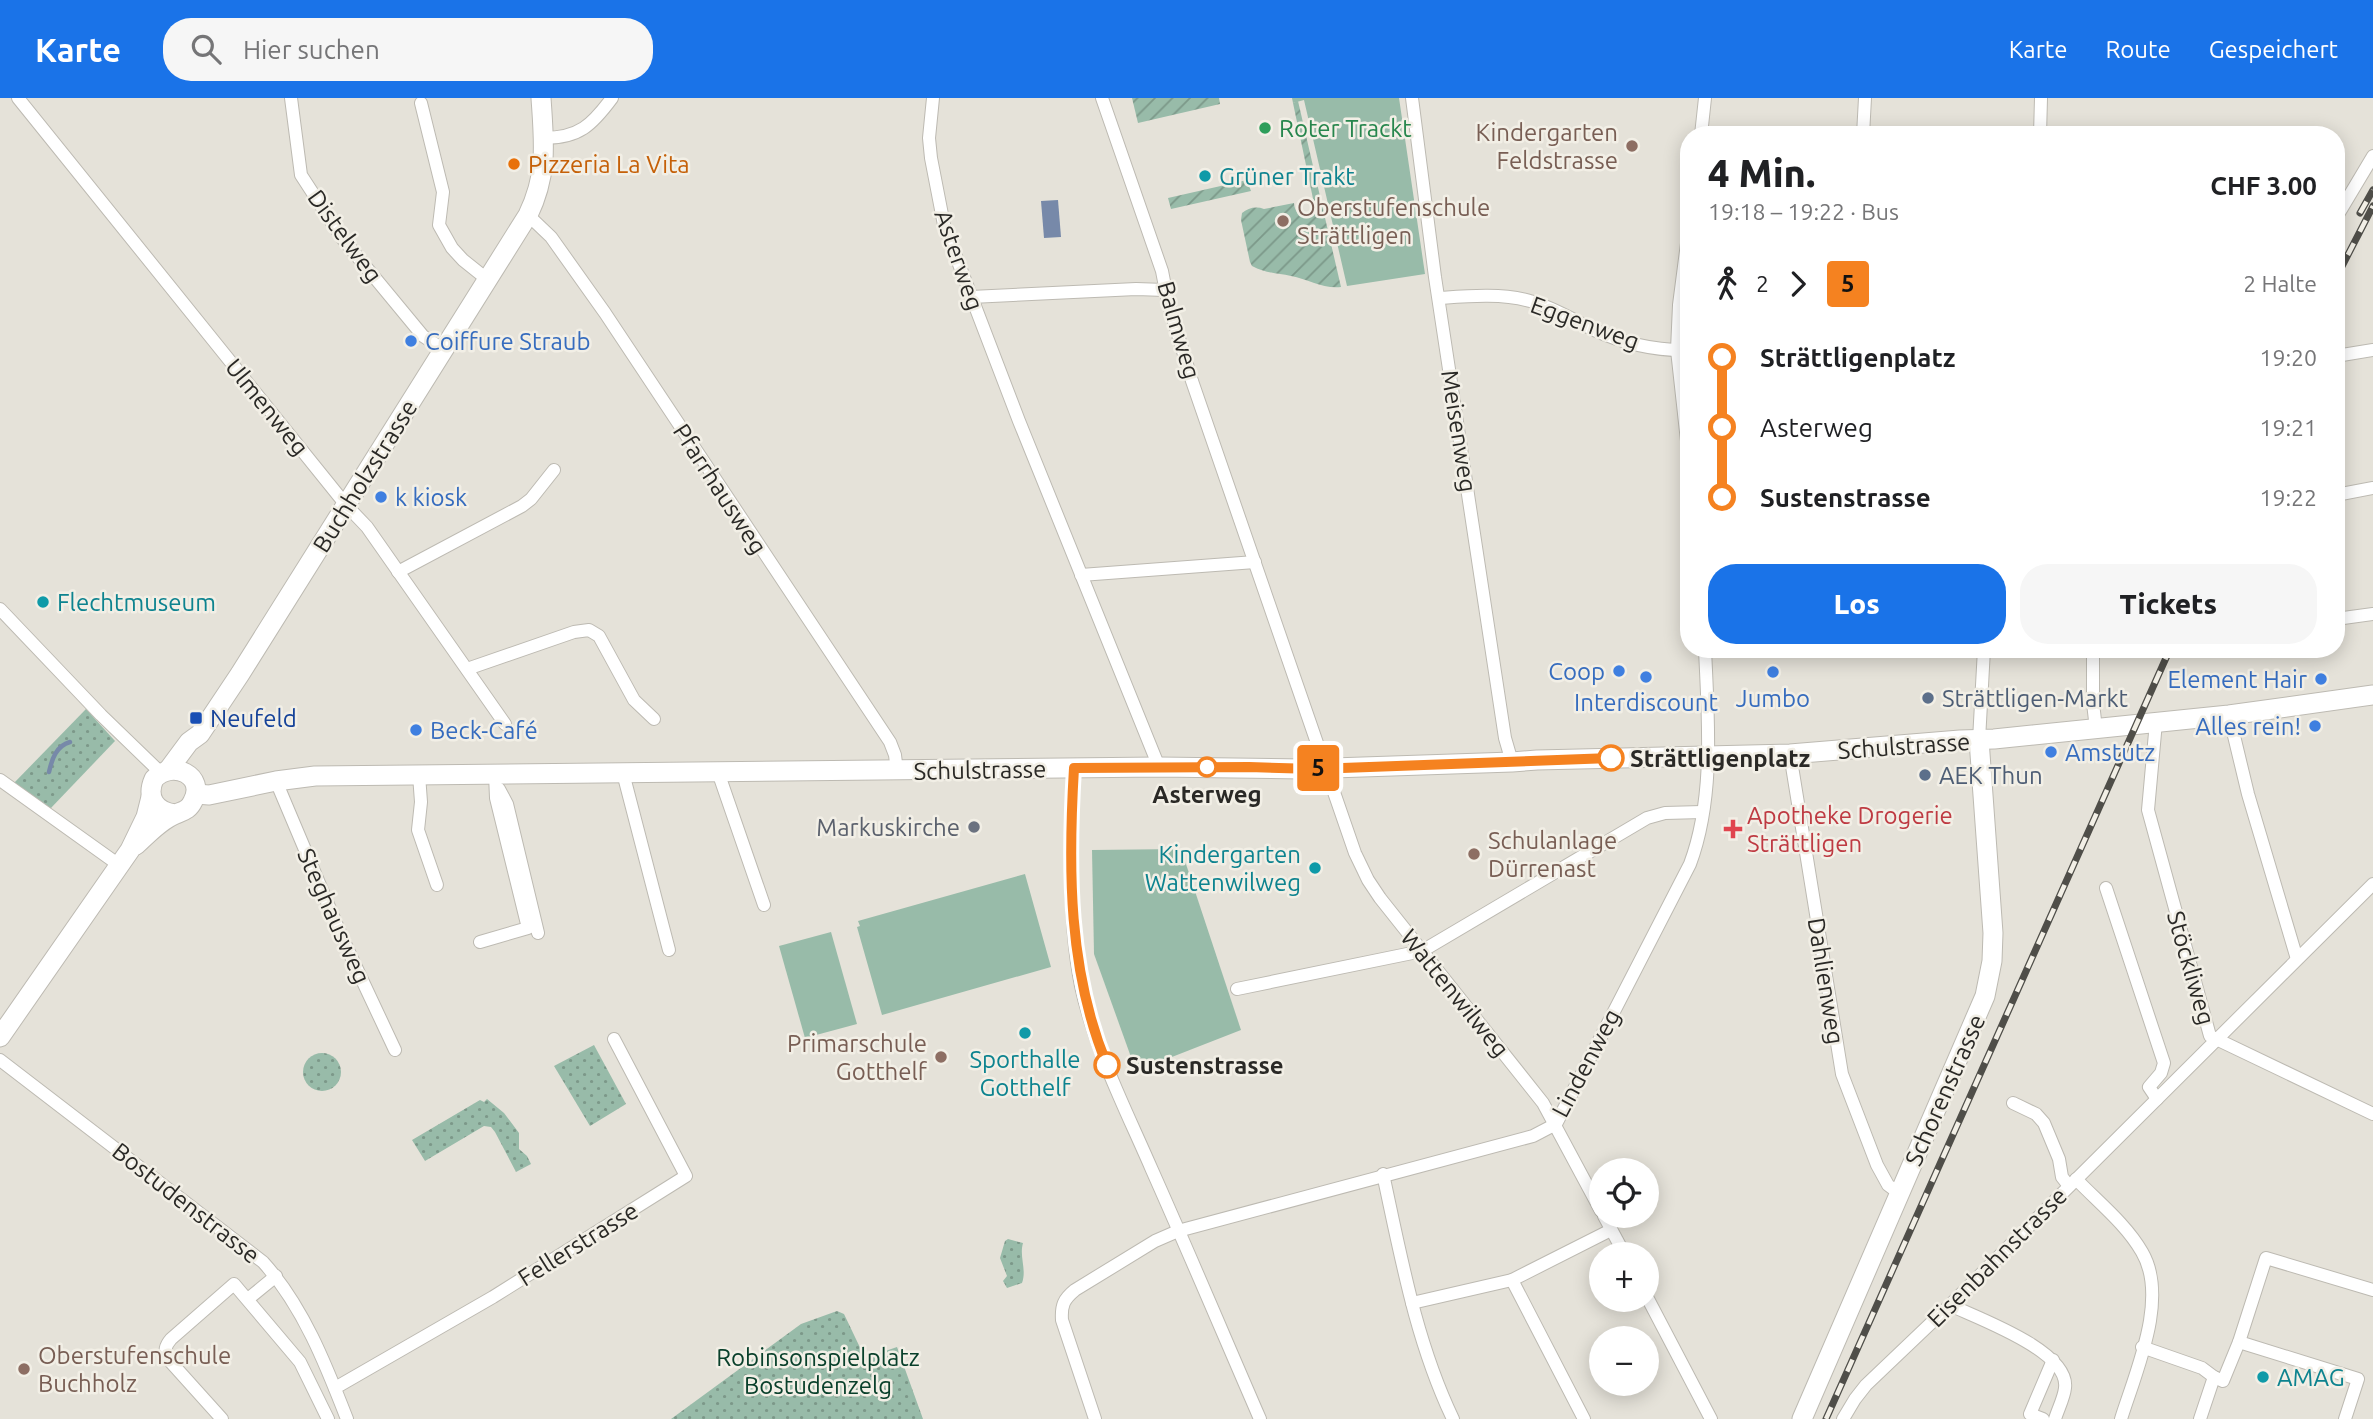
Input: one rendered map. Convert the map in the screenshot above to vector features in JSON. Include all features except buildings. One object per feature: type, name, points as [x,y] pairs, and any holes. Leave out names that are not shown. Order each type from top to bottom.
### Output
[{"type":"street","name":"Ulmenweg","points":[[18,98],[346,505],[367,527],[505,724]]},
{"type":"street","name":"Distelweg","points":[[291,98],[301,175],[342,238],[423,337],[444,350]]},
{"type":"street","name":"Buchholzstrasse","points":[[165,771],[189,742],[200,734],[240,674],[528,215],[541,185],[544,164],[541,98]]},
{"type":"street","points":[[544,138],[566,137],[582,130],[598,117],[612,98]]},
{"type":"street","name":"Asterweg","points":[[933,98],[929,138],[935,189],[944,225],[1159,767]]},
{"type":"street","name":"Balmweg","points":[[1102,98],[1162,271],[1165,290],[1192,381],[1327,768]]},
{"type":"street","name":"Meisenweg","points":[[1412,98],[1505,738],[1513,762]]},
{"type":"street","points":[[1702,126],[1705,98]]},
{"type":"street","points":[[1863,126],[1865,98]]},
{"type":"street","points":[[2040,98],[2040,126]]},
{"type":"street","points":[[421,103],[443,192],[439,225],[452,248],[488,280]]},
{"type":"street","points":[[2345,203],[2373,156]]},
{"type":"street","name":"Pfarrhausweg","points":[[528,215],[551,237],[605,313],[890,742],[897,771]]},
{"type":"street","points":[[971,297],[1165,290]]},
{"type":"street","name":"Eggenweg","points":[[1439,298],[1482,297],[1531,301],[1608,335],[1637,344],[1680,350]]},
{"type":"street","points":[[1680,297],[1680,316]]},
{"type":"street","points":[[2345,355],[2373,350]]},
{"type":"street","points":[[398,572],[522,506],[538,492],[554,470]]},
{"type":"street","points":[[2345,493],[2373,488]]},
{"type":"street","points":[[1081,575],[1255,562]]},
{"type":"street","points":[[0,609],[101,715],[165,771],[181,771],[193,786],[190,806],[175,814],[125,857]]},
{"type":"street","points":[[2345,618],[2373,614]]},
{"type":"street","points":[[467,670],[574,632],[589,630],[599,636],[634,700],[654,719]]},
{"type":"street","name":"Lindenweg","points":[[1095,1419],[1062,1320],[1062,1304],[1075,1290],[1155,1241],[1178,1231],[1533,1136],[1556,1124],[1696,848],[1709,756],[1705,658]]},
{"type":"street","points":[[1979,740],[1984,658]]},
{"type":"street","points":[[2093,658],[2092,703],[2096,729]]},
{"type":"street","name":"Schulstrasse","points":[[193,786],[209,795],[315,776],[419,775],[496,780],[623,773],[1159,767],[1327,768],[1790,754],[2096,729],[2229,715],[2373,695]]},
{"type":"street","points":[[2229,715],[2248,794],[2297,959]]},
{"type":"street","name":"Stöckliweg","points":[[2156,722],[2148,810],[2206,1030],[2216,1040],[2373,1114]]},
{"type":"street","name":"Buchholzstrasse","points":[[193,786],[190,767],[200,734]]},
{"type":"street","name":"Schorenstrasse","points":[[1802,1419],[1982,1006],[1990,974],[1993,929],[1979,740]]},
{"type":"street","name":"Dahlienweg","points":[[1790,754],[1842,1074],[1877,1165],[1888,1185],[1900,1194]]},
{"type":"street","points":[[1074,768],[1073,914],[1081,985],[1097,1041],[1260,1419]]},
{"type":"street","name":"Wattenwilweg","points":[[1327,768],[1355,853],[1368,880],[1543,1103],[1589,1188]]},
{"type":"street","points":[[0,1037],[125,857],[146,817],[152,783],[165,771]]},
{"type":"street","points":[[718,772],[764,905]]},
{"type":"street","points":[[623,773],[669,950]]},
{"type":"street","points":[[419,775],[418,830],[437,885]]},
{"type":"street","points":[[0,780],[125,857]]},
{"type":"street","points":[[496,780],[507,804],[538,933]]},
{"type":"street","points":[[480,942],[528,928],[496,798],[496,780]]},
{"type":"street","name":"Steghausweg","points":[[276,781],[341,935],[395,1050]]},
{"type":"street","points":[[151,797],[160,810],[175,814]]},
{"type":"street","points":[[1237,989],[1422,951],[1647,818],[1665,813],[1702,812]]},
{"type":"street","name":"Eisenbahnstrasse","points":[[1843,1419],[1866,1385],[1950,1305],[2373,884]]},
{"type":"street","points":[[2106,888],[2164,1063],[2161,1073],[2149,1087],[2157,1098]]},
{"type":"street","name":"Fellerstrasse","points":[[335,1388],[493,1297],[686,1176],[614,1039]]},
{"type":"street","name":"Bostudenstrasse","points":[[0,1060],[248,1249],[276,1276],[312,1337],[347,1419]]},
{"type":"street","points":[[2013,1103],[2036,1114],[2044,1123],[2059,1158],[2062,1177],[2073,1182],[2130,1235],[2151,1271],[2154,1295],[2150,1321],[2121,1419]]},
{"type":"street","points":[[1383,1174],[1412,1303],[1427,1355],[1453,1419]]},
{"type":"street","points":[[1412,1303],[1512,1280],[1611,1230],[1618,1242]]},
{"type":"street","points":[[2143,1348],[2202,1368],[2223,1381],[2239,1342],[2266,1258],[2373,1290]]},
{"type":"street","points":[[248,1299],[276,1276]]},
{"type":"street","points":[[1512,1280],[1584,1419]]},
{"type":"street","points":[[222,1419],[168,1359],[165,1352],[166,1345],[234,1284],[300,1362],[328,1419]]},
{"type":"street","points":[[1950,1305],[2021,1338],[2053,1360],[2065,1380],[2066,1388],[2055,1419]]},
{"type":"street","points":[[1655,1312],[1711,1419]]},
{"type":"street","points":[[2239,1342],[2358,1380],[2345,1419]]},
{"type":"street","points":[[2043,1419],[2030,1414],[2053,1360]]},
{"type":"street","points":[[2200,1419],[2214,1377]]},
{"type":"green space","points":[[1132,98],[1219,98],[1220,104],[1138,123]]},
{"type":"green space","points":[[1292,98],[1399,98],[1425,274],[1347,286],[1304,100],[1293,103]]},
{"type":"green space","points":[[1298,101],[1341,287],[1328,287],[1266,271],[1252,266],[1250,262],[1241,220],[1242,213],[1252,208],[1264,209],[1294,203],[1296,211],[1301,215],[1316,213],[1293,103]]},
{"type":"green space","points":[[1247,180],[1251,191],[1171,209],[1168,198]]},
{"type":"green space","points":[[86,709],[115,741],[50,809],[14,783]]},
{"type":"green space","points":[[1181,849],[1241,1030],[1136,1071],[1094,954],[1092,850]]},
{"type":"green space","points":[[1025,874],[1051,967],[882,1015],[857,927],[860,926],[858,921]]},
{"type":"green space","points":[[831,932],[857,1024],[805,1038],[779,946]]},
{"type":"green space","points":[[594,1045],[626,1104],[590,1126],[554,1066]]},
{"type":"green space","points":[[322,1053],[335,1059],[341,1072],[335,1085],[322,1091],[309,1085],[303,1072],[309,1059]]},
{"type":"green space","points":[[487,1099],[504,1113],[519,1133],[519,1149],[531,1164],[516,1172],[495,1132],[491,1127],[484,1126],[425,1161],[412,1140],[480,1100],[484,1102]]},
{"type":"green space","points":[[1008,1239],[1023,1243],[1024,1273],[1022,1283],[1007,1288],[1003,1281],[1007,1276],[1000,1258]]},
{"type":"green space","name":"Robinsonspielplatz Bostudenzelg","points":[[837,1311],[844,1314],[865,1358],[897,1347],[923,1419],[671,1419],[801,1324]]},
{"type":"water","points":[[1058,200],[1061,237],[1044,238],[1041,201]]},
{"type":"waterway","points":[[49,772],[58,750],[70,742]]},
{"type":"railway","points":[[2360,213],[2373,190]]},
{"type":"railway","points":[[2345,260],[2373,206]]},
{"type":"railway","points":[[1826,1419],[2166,658]]},
{"type":"bus line","name":"5","points":[[1107,1065],[1088,1013],[1076,956],[1072,862],[1074,768],[1315,769],[1611,758]]},
{"type":"place","name":"Roter Trackt","points":[[1265,128]]},
{"type":"place","name":"Kindergarten Feldstrasse","points":[[1632,146]]},
{"type":"place","name":"Pizzeria La Vita","points":[[514,164]]},
{"type":"place","name":"Grüner Trakt","points":[[1205,176]]},
{"type":"place","name":"Oberstufenschule Strättligen","points":[[1283,221]]},
{"type":"place","name":"Coiffure Straub","points":[[411,341]]},
{"type":"place","name":"k kiosk","points":[[381,497]]},
{"type":"place","name":"Flechtmuseum","points":[[43,602]]},
{"type":"place","name":"Coop","points":[[1619,671]]},
{"type":"place","name":"Jumbo","points":[[1773,672]]},
{"type":"place","name":"Interdiscount","points":[[1646,677]]},
{"type":"place","name":"Element Hair","points":[[2321,679]]},
{"type":"place","name":"Strättligen-Markt","points":[[1928,698]]},
{"type":"place","name":"Neufeld","points":[[196,718]]},
{"type":"place","name":"Alles rein!","points":[[2315,726]]},
{"type":"place","name":"Beck-Café","points":[[416,730]]},
{"type":"place","name":"Amstutz","points":[[2051,752]]},
{"type":"place","name":"Strättligenplatz","points":[[1611,758]]},
{"type":"place","name":"Asterweg","points":[[1207,767]]},
{"type":"place","name":"AEK Thun","points":[[1925,775]]},
{"type":"place","name":"Markuskirche","points":[[974,827]]},
{"type":"place","name":"Apotheke Drogerie Strättligen","points":[[1733,829]]},
{"type":"place","name":"Schulanlage Dürrenast","points":[[1474,854]]},
{"type":"place","name":"Kindergarten Wattenwilweg","points":[[1315,868]]},
{"type":"place","name":"Sporthalle Gotthelf","points":[[1025,1033]]},
{"type":"place","name":"Primarschule Gotthelf","points":[[941,1057]]},
{"type":"place","name":"Sustenstrasse","points":[[1107,1065]]},
{"type":"place","name":"Oberstufenschule Buchholz","points":[[24,1369]]},
{"type":"place","name":"AMAG","points":[[2263,1377]]}]
